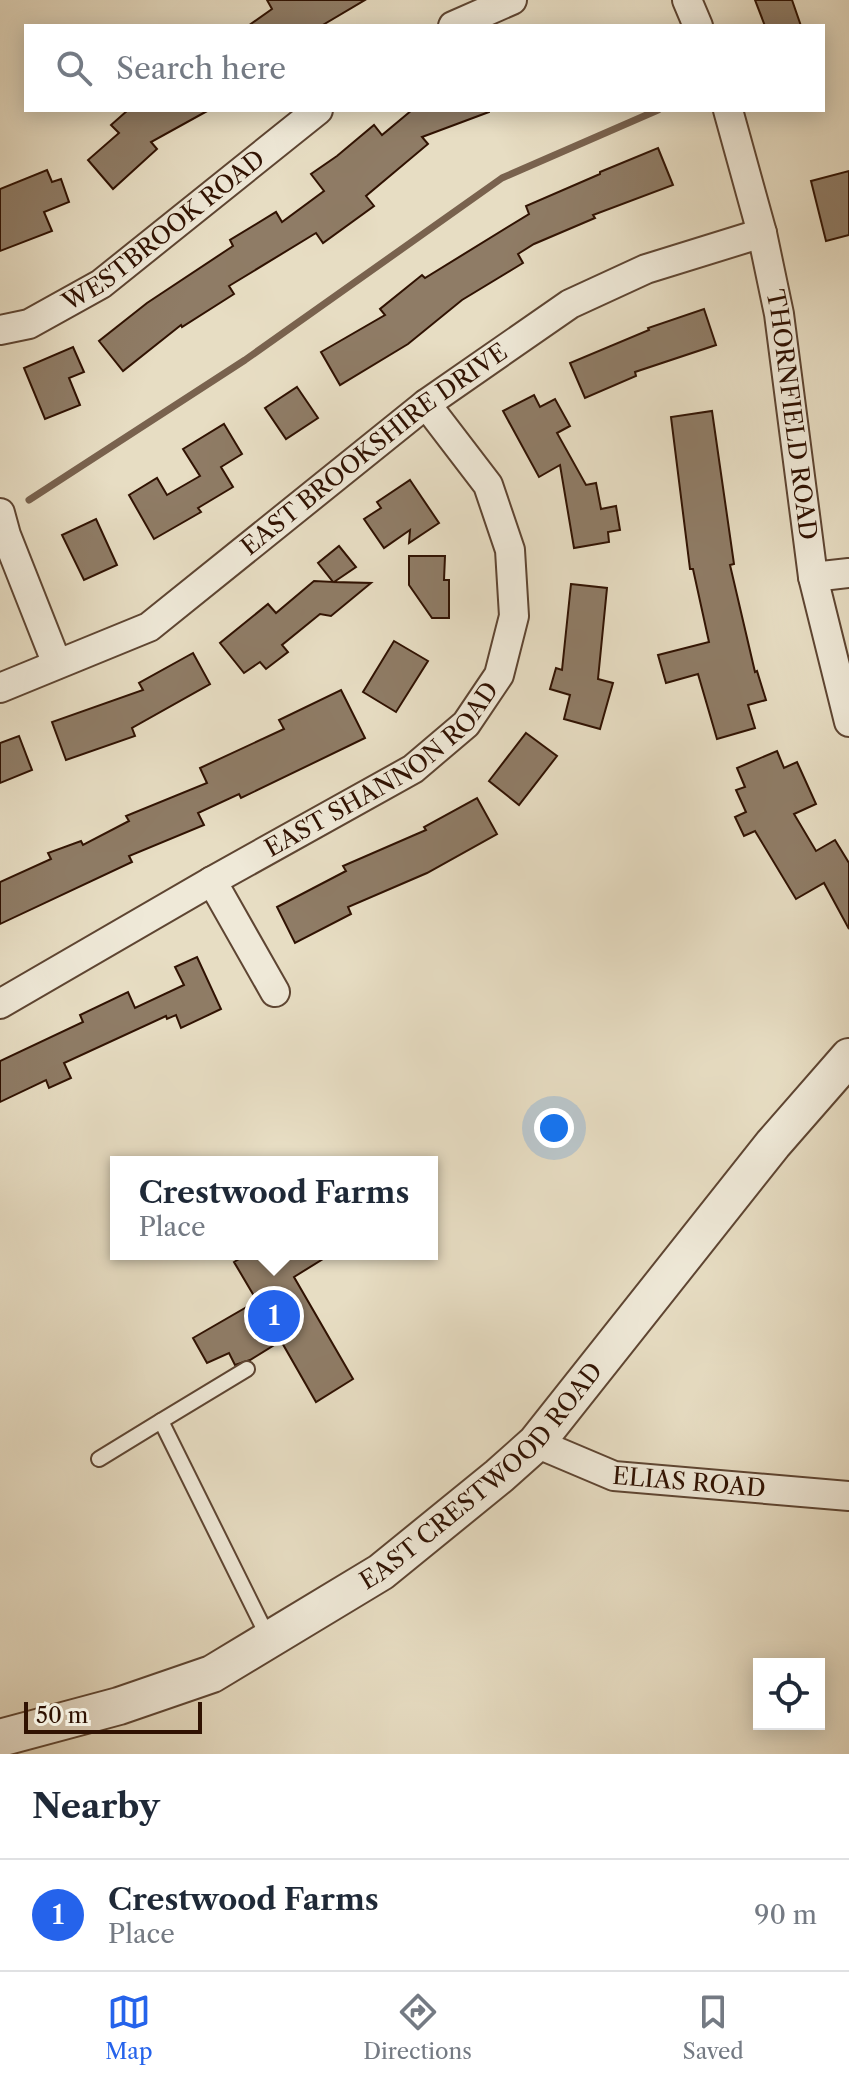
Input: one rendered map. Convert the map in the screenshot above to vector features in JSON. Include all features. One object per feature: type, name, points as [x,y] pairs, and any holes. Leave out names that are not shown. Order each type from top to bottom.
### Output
[{"type":"street","points":[[458,24],[512,0]]},
{"type":"street","points":[[687,0],[697,24]]},
{"type":"street","name":"WESTBROOK ROAD","points":[[0,330],[29,324],[101,284],[316,112]]},
{"type":"street","name":"THORNFIELD ROAD","points":[[729,112],[762,233],[779,314],[813,577],[849,722]]},
{"type":"street","name":"EAST BROOKSHIRE DRIVE","points":[[0,688],[149,627],[426,404],[570,304],[646,269],[762,233]]},
{"type":"street","name":"EAST SHANNON ROAD","points":[[0,1004],[413,769],[466,724],[499,675],[514,616],[510,550],[488,485],[426,404]]},
{"type":"street","points":[[0,513],[57,664]]},
{"type":"street","points":[[813,577],[849,573]]},
{"type":"street","points":[[212,881],[275,992]]},
{"type":"street","name":"EAST CRESTWOOD ROAD","points":[[0,1738],[119,1706],[212,1674],[381,1572],[536,1443],[773,1144],[849,1057]]},
{"type":"street","name":"ELIAS ROAD","points":[[536,1443],[614,1476],[849,1496]]},
{"type":"lane","points":[[99,1459],[247,1369]]},
{"type":"lane","points":[[161,1421],[269,1639]]},
{"type":"building","points":[[267,0],[365,0],[324,24],[251,24],[272,9]]},
{"type":"building","points":[[755,0],[792,0],[800,24],[764,24]]},
{"type":"building","points":[[126,112],[205,112],[151,142],[157,149],[113,189],[88,160],[119,133],[111,125]]},
{"type":"building","points":[[410,112],[489,112],[422,137],[428,144],[366,196],[374,206],[323,243],[316,233],[229,286],[234,294],[181,325],[123,371],[99,341],[147,303],[233,246],[230,240],[276,212],[282,222],[324,191],[311,174],[374,125],[382,135]]},
{"type":"building","points":[[658,148],[673,185],[593,215],[595,218],[534,244],[518,254],[523,263],[462,300],[408,344],[340,385],[321,352],[385,315],[380,309],[422,275],[425,278],[529,214],[526,206]]},
{"type":"building","points":[[47,170],[52,182],[61,179],[69,202],[44,212],[52,231],[0,251],[0,189]]},
{"type":"building","points":[[849,171],[849,235],[826,241],[811,181]]},
{"type":"building","points":[[704,309],[716,345],[635,372],[636,376],[585,398],[570,363],[648,328]]},
{"type":"building","points":[[73,347],[84,372],[69,378],[80,405],[45,419],[24,368]]},
{"type":"building","points":[[297,387],[318,418],[286,439],[265,408]]},
{"type":"building","points":[[534,395],[540,407],[555,399],[570,426],[557,433],[586,485],[596,483],[601,509],[616,506],[620,530],[608,532],[609,542],[574,548],[560,465],[539,477],[503,411]]},
{"type":"building","points":[[712,411],[734,564],[730,565],[755,672],[766,700],[748,705],[755,728],[717,739],[698,674],[666,683],[658,655],[709,642],[693,569],[690,569],[671,417]]},
{"type":"building","points":[[224,424],[242,454],[221,467],[233,487],[198,508],[201,512],[154,539],[129,495],[157,478],[167,495],[200,476],[183,449]]},
{"type":"building","points":[[410,480],[439,523],[409,543],[410,530],[384,548],[364,519],[381,508],[377,502]]},
{"type":"building","points":[[96,519],[117,565],[84,580],[62,535]]},
{"type":"building","points":[[339,546],[356,567],[334,582],[371,583],[331,616],[320,614],[282,645],[288,652],[266,669],[260,662],[244,673],[220,643],[268,604],[276,613],[314,581],[333,582],[318,563]]},
{"type":"building","points":[[409,556],[445,556],[444,580],[449,580],[449,618],[432,618],[409,585]]},
{"type":"building","points":[[571,584],[607,588],[598,679],[613,683],[600,729],[564,719],[570,695],[550,689],[556,668],[562,670]]},
{"type":"building","points":[[394,641],[428,661],[396,712],[363,692]]},
{"type":"building","points":[[193,653],[210,684],[132,728],[135,736],[66,760],[52,722],[143,690],[139,683]]},
{"type":"building","points":[[341,690],[365,738],[241,798],[239,794],[198,813],[204,825],[129,856],[132,862],[0,924],[0,882],[51,859],[48,853],[81,841],[83,845],[129,821],[126,816],[207,783],[200,768],[284,729],[279,720]]},
{"type":"building","points":[[526,733],[557,756],[519,805],[489,781]]},
{"type":"building","points":[[19,736],[32,770],[0,783],[0,743]]},
{"type":"building","points":[[777,751],[784,768],[797,762],[816,804],[794,814],[816,851],[835,840],[849,863],[849,929],[824,883],[796,899],[755,831],[744,836],[735,817],[746,812],[736,790],[745,787],[737,768]]},
{"type":"building","points":[[477,798],[497,834],[427,873],[348,907],[351,914],[295,943],[277,907],[346,871],[343,866],[426,830],[424,827]]},
{"type":"building","points":[[197,957],[221,1009],[181,1028],[176,1015],[167,1019],[166,1016],[64,1063],[71,1078],[49,1088],[46,1080],[0,1102],[0,1061],[83,1022],[80,1015],[128,992],[135,1008],[184,985],[175,967]]},
{"type":"building","points":[[321,1260],[294,1277],[353,1379],[316,1402],[281,1341],[250,1360],[235,1365],[229,1353],[207,1363],[193,1338],[257,1301],[234,1262]]},
{"type":"waterway","points":[[29,500],[245,360],[502,178],[653,112]]},
{"type":"place","name":"Crestwood Farms","points":[[274,1316]]}]
